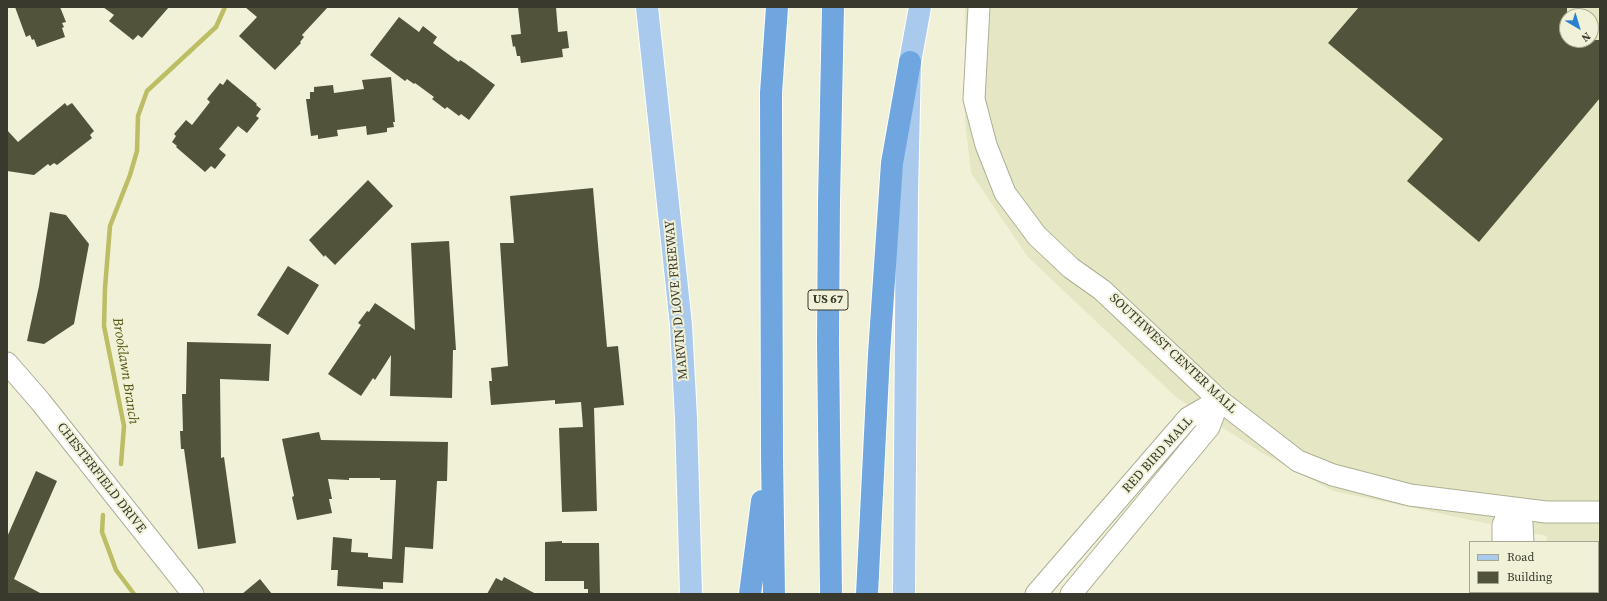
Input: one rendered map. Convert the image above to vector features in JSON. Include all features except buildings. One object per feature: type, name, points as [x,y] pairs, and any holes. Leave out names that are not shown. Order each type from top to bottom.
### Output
[{"type":"highway","points":[[762,7],[763,68],[771,93]]},
{"type":"highway","points":[[774,594],[771,93],[777,7]]},
{"type":"highway","name":"US 67","points":[[832,594],[828,334],[833,7]]},
{"type":"highway","points":[[867,594],[879,354],[892,163],[910,62]]},
{"type":"highway","points":[[750,594],[761,505],[772,455]]},
{"type":"main road","name":"MARVIN D LOVE FREEWAY","points":[[647,7],[681,326],[686,418],[691,594]]},
{"type":"main road","points":[[904,594],[907,193],[910,62],[920,7]]},
{"type":"street","name":"SOUTHWEST CENTER MALL","points":[[979,7],[974,98],[986,145],[1005,193],[1037,236],[1071,268],[1102,290],[1219,400],[1298,461],[1333,474],[1410,495],[1512,508],[1526,508],[1546,512],[1600,512]]},
{"type":"street","name":"CHESTERFIELD DRIVE","points":[[7,362],[40,401],[193,594]]},
{"type":"street","name":"RED BIRD MALL","points":[[1036,594],[1188,418],[1219,400]]},
{"type":"street","name":"RED BIRD MALL","points":[[1071,594],[1209,427],[1219,400]]},
{"type":"street","points":[[1503,541],[1504,525],[1512,508]]},
{"type":"street","points":[[1512,508],[1522,524],[1523,541]]},
{"type":"shaded area","points":[[965,7],[1600,7],[1600,594],[1541,594],[1599,593],[1599,541],[1546,541],[1547,536],[1333,491],[1262,453],[1177,398],[1028,257],[971,173],[965,120]]},
{"type":"waterway","name":"Brooklawn Branch","points":[[121,464],[124,426],[104,326],[105,288],[110,226],[130,175],[137,151],[138,116],[147,91],[216,27],[225,7]]},
{"type":"waterway","name":"Brooklawn Branch","points":[[103,515],[102,532],[116,570],[134,594]]}]
